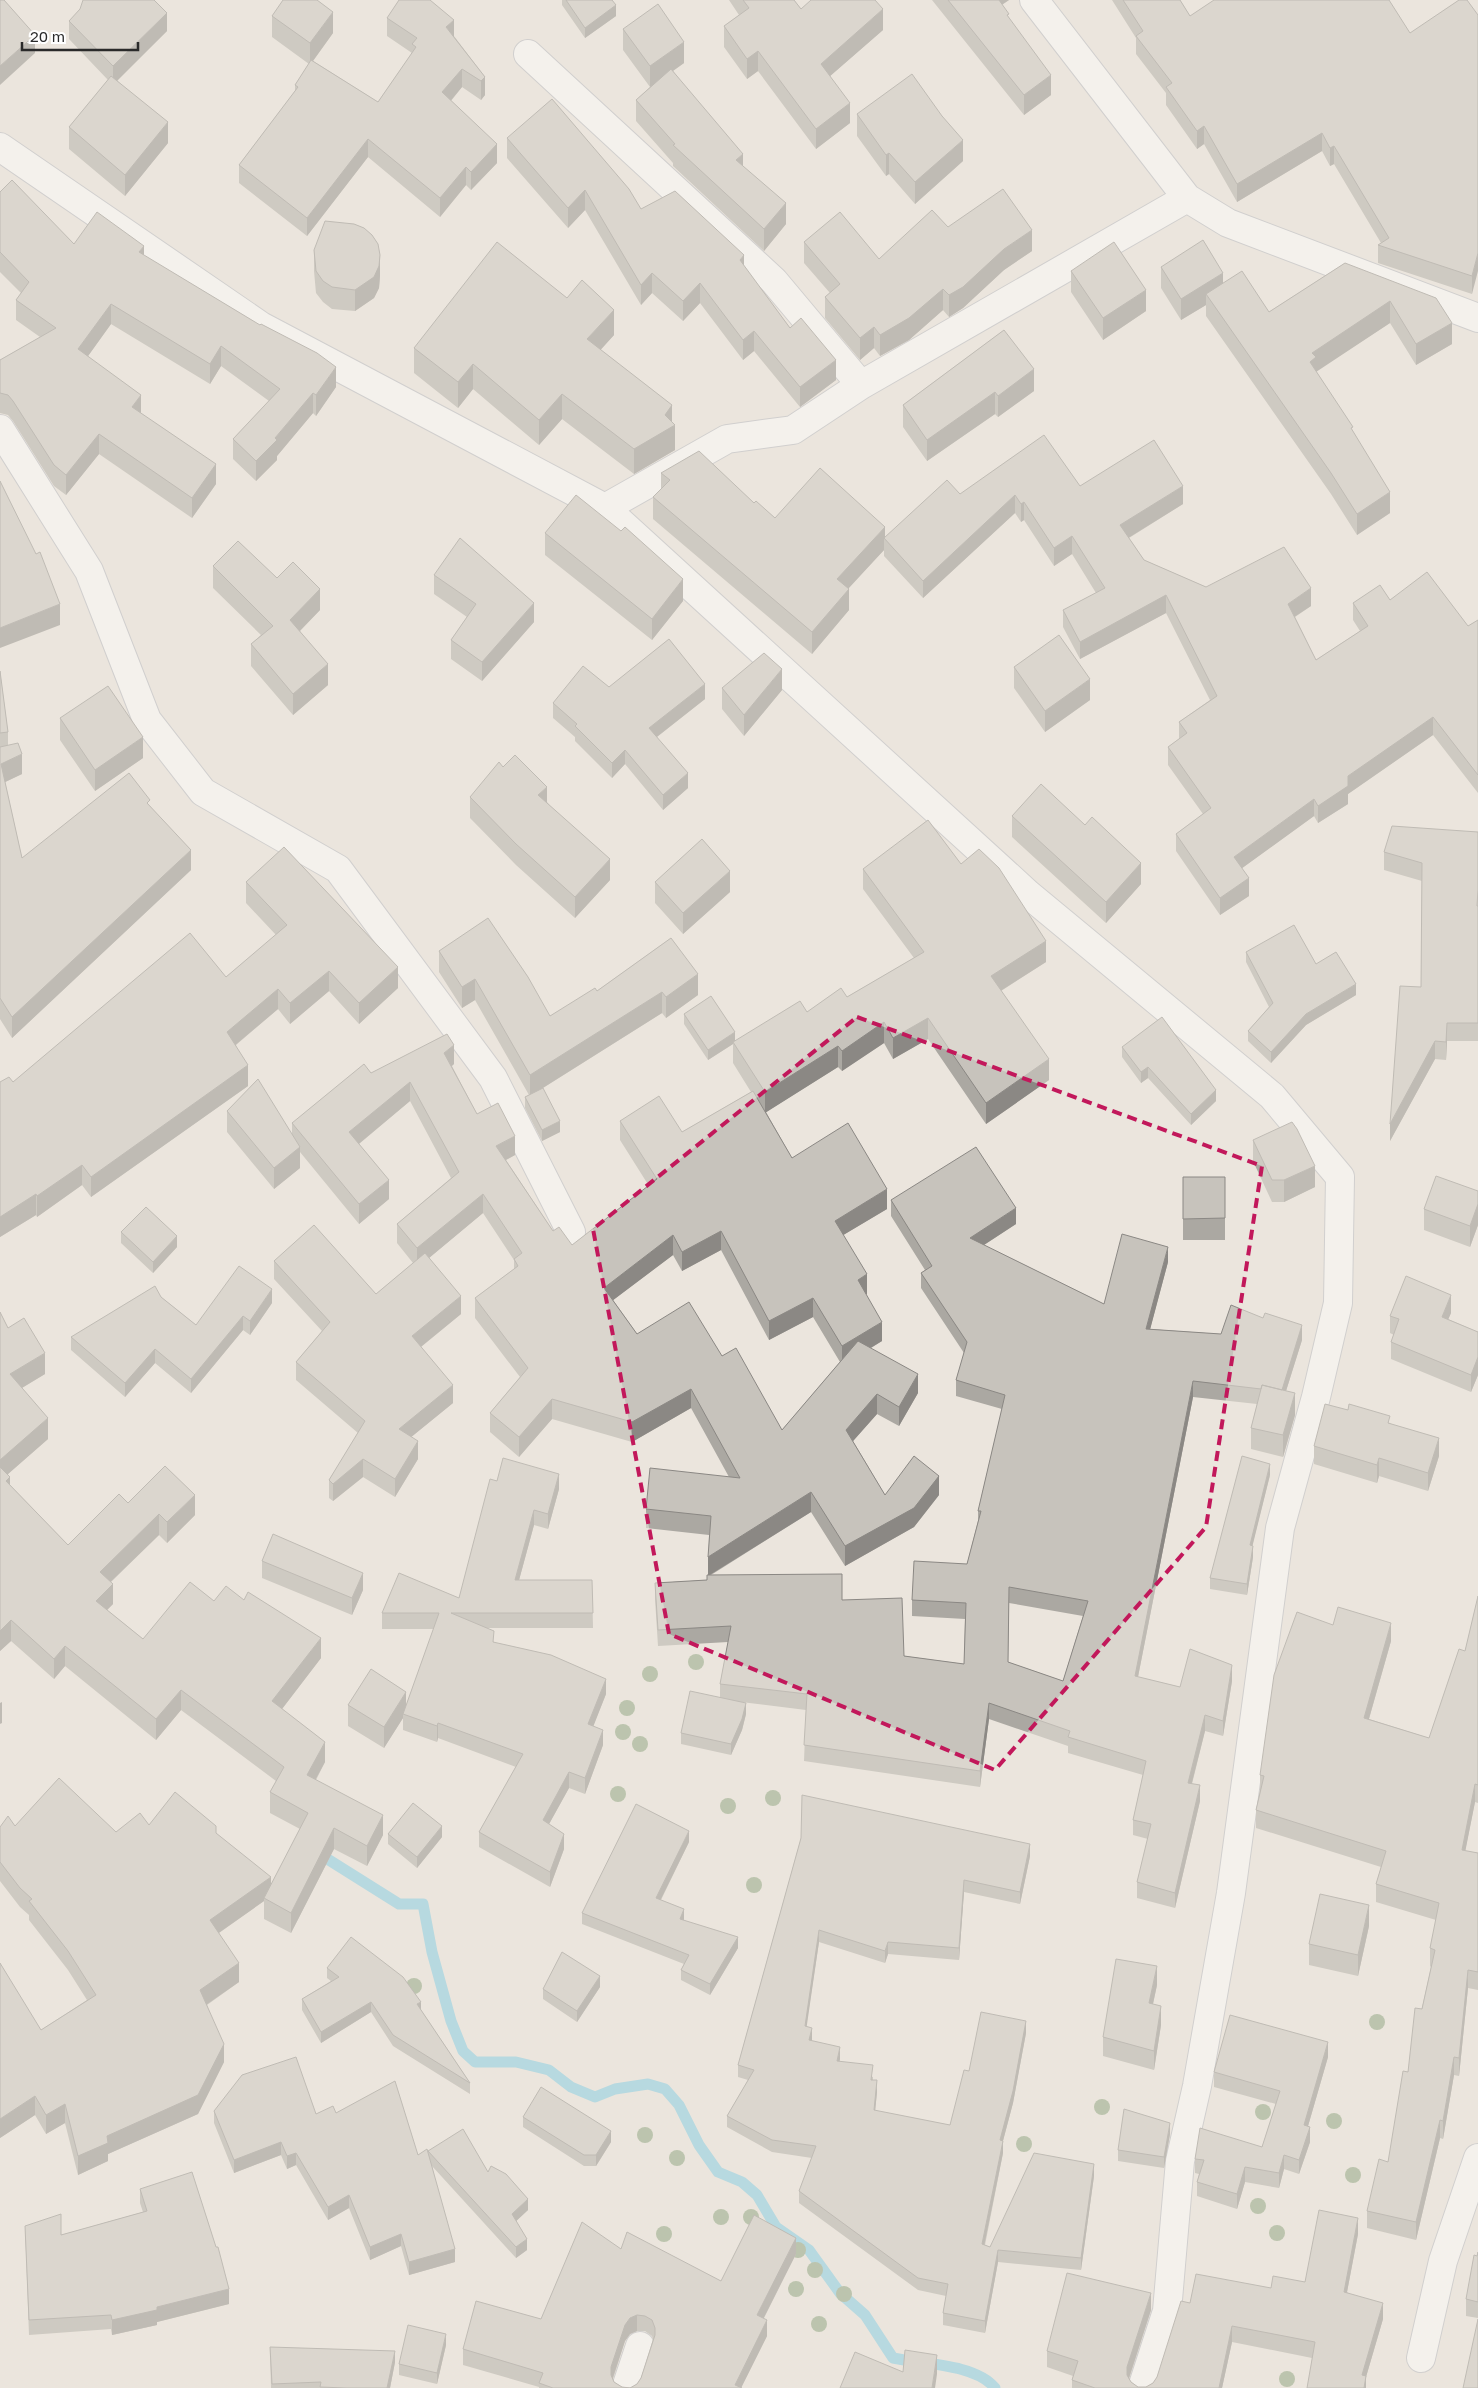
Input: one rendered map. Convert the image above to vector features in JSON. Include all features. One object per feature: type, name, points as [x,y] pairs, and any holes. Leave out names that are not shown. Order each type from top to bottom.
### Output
[{"type":"street","points":[[1034,0],[1186,198],[1228,223],[1478,318]]},
{"type":"street","points":[[528,54],[774,281],[861,385]]},
{"type":"street","points":[[0,147],[261,326],[606,508],[1028,894],[1272,1096],[1340,1177],[1338,1303],[1316,1397],[1280,1528],[1231,1893],[1197,2086],[1180,2161],[1167,2311],[1142,2388]]},
{"type":"street","points":[[606,508],[727,439],[793,430],[861,385],[1186,198]]},
{"type":"street","points":[[0,429],[89,570],[147,720],[203,792],[338,869],[493,1078],[571,1232]]},
{"type":"street","points":[[1421,2358],[1443,2261],[1478,2158]]},
{"type":"street","points":[[626,2388],[640,2346]]},
{"type":"highlighted area","points":[[857,1017],[1262,1166],[1206,1527],[995,1770],[669,1634],[593,1229]]},
{"type":"building","points":[[0,0],[4,0],[35,35],[0,66]]},
{"type":"building","points":[[83,0],[154,0],[167,13],[113,66],[69,21],[80,9]]},
{"type":"building","points":[[283,0],[317,0],[333,12],[310,43],[272,16]]},
{"type":"building","points":[[399,0],[430,0],[454,20],[446,27],[485,77],[481,81],[462,69],[442,92],[497,144],[471,172],[466,167],[440,198],[368,139],[307,218],[239,165],[298,87],[295,85],[311,60],[378,102],[416,47],[412,44],[417,38],[387,18]]},
{"type":"building","points":[[566,0],[612,0],[616,5],[585,28]]},
{"type":"building","points":[[743,0],[794,0],[801,9],[811,0],[875,0],[883,9],[821,64],[850,103],[816,129],[758,51],[747,59],[724,26],[749,8]]},
{"type":"building","points":[[948,0],[999,0],[1009,14],[1007,15],[1051,75],[1024,95]]},
{"type":"building","points":[[1123,0],[1180,0],[1190,16],[1214,0],[1389,0],[1410,33],[1459,0],[1467,0],[1478,15],[1478,253],[1472,276],[1378,245],[1389,238],[1334,146],[1330,148],[1322,133],[1237,184],[1204,126],[1197,131],[1166,87],[1172,83],[1136,36],[1143,31]]},
{"type":"building","points":[[658,4],[684,42],[650,66],[623,29]]},
{"type":"building","points":[[671,69],[743,154],[736,160],[786,203],[764,229],[673,145],[675,144],[636,100]]},
{"type":"building","points":[[912,74],[942,116],[963,140],[915,182],[889,153],[886,155],[857,114]]},
{"type":"building","points":[[111,76],[168,122],[125,175],[69,127]]},
{"type":"building","points":[[552,99],[629,189],[641,209],[675,191],[744,255],[740,260],[790,328],[801,318],[836,360],[800,387],[754,331],[743,340],[700,283],[683,301],[652,273],[641,285],[585,190],[568,208],[507,138]]},
{"type":"building","points":[[12,180],[74,244],[97,212],[144,246],[139,252],[260,325],[317,353],[336,367],[316,395],[313,393],[275,438],[277,440],[256,461],[233,439],[280,389],[221,346],[210,364],[111,304],[78,349],[141,395],[132,407],[216,464],[192,498],[99,434],[66,475],[54,465],[13,401],[8,395],[0,393],[0,360],[56,328],[16,300],[29,282],[0,252],[0,192]]},
{"type":"building","points":[[1003,189],[1032,230],[1004,249],[963,287],[949,295],[943,289],[909,318],[880,335],[874,327],[860,338],[825,297],[840,284],[804,242],[840,212],[879,259],[932,210],[948,227]]},
{"type":"building","points":[[325,221],[354,224],[364,228],[378,244],[379,266],[374,277],[355,290],[332,287],[323,281],[316,271],[314,250]]},
{"type":"building","points":[[1203,240],[1223,273],[1181,299],[1161,267]]},
{"type":"building","points":[[497,242],[567,298],[582,280],[614,310],[587,339],[672,405],[665,415],[675,425],[634,449],[562,394],[539,420],[473,364],[458,382],[414,348]]},
{"type":"building","points":[[1114,242],[1146,290],[1103,318],[1071,271]]},
{"type":"building","points":[[1345,263],[1436,298],[1452,323],[1416,344],[1390,301],[1312,353],[1316,357],[1310,362],[1353,427],[1351,428],[1390,492],[1357,514],[1331,473],[1206,294],[1242,271],[1269,312]]},
{"type":"building","points":[[1004,330],[1034,369],[998,396],[995,392],[927,440],[903,405]]},
{"type":"building","points":[[1044,435],[1080,486],[1154,440],[1183,486],[1120,525],[1144,560],[1206,587],[1284,547],[1311,588],[1288,604],[1316,660],[1368,626],[1353,603],[1380,585],[1390,600],[1427,572],[1468,626],[1478,620],[1478,775],[1433,717],[1348,776],[1348,786],[1318,806],[1314,799],[1234,857],[1249,878],[1220,898],[1176,834],[1211,808],[1168,747],[1187,733],[1179,722],[1217,696],[1166,595],[1080,642],[1063,610],[1105,588],[1072,536],[1054,548],[1024,502],[1021,504],[1015,495],[923,581],[884,538],[947,480],[960,494]]},
{"type":"building","points":[[699,451],[754,503],[756,501],[775,518],[820,468],[885,527],[837,579],[849,589],[812,632],[653,497],[670,480],[661,473]]},
{"type":"building","points":[[0,481],[36,554],[40,552],[60,604],[0,628]]},
{"type":"building","points":[[576,495],[621,531],[625,527],[683,579],[652,619],[545,533]]},
{"type":"building","points":[[460,538],[534,603],[482,662],[451,640],[476,604],[434,575]]},
{"type":"building","points":[[238,541],[277,578],[293,562],[320,589],[290,620],[328,664],[293,694],[251,644],[273,626],[213,566]]},
{"type":"building","points":[[1059,635],[1090,679],[1045,711],[1014,667]]},
{"type":"building","points":[[669,639],[705,684],[649,728],[688,773],[663,795],[625,750],[612,763],[575,726],[577,724],[553,703],[583,666],[609,687]]},
{"type":"building","points":[[764,653],[782,669],[744,715],[722,688]]},
{"type":"building","points":[[0,671],[8,732],[0,733]]},
{"type":"building","points":[[108,686],[143,737],[95,770],[60,718]]},
{"type":"building","points":[[18,743],[22,754],[1,764],[22,858],[129,773],[150,800],[147,803],[191,850],[12,1017],[0,998],[0,747]]},
{"type":"building","points":[[515,755],[547,787],[538,795],[610,859],[575,897],[516,844],[470,797],[499,762],[503,767]]},
{"type":"building","points":[[1041,784],[1085,825],[1092,817],[1141,863],[1106,902],[1012,816]]},
{"type":"building","points":[[928,820],[961,864],[979,849],[999,868],[1046,941],[991,976],[1049,1059],[986,1103],[928,1018],[893,1038],[884,1022],[842,1051],[838,1046],[765,1092],[733,1042],[800,1001],[807,1012],[841,988],[847,997],[924,952],[863,869]]},
{"type":"building","points":[[1392,826],[1478,832],[1478,1023],[1447,1023],[1446,1042],[1435,1041],[1390,1124],[1400,986],[1421,987],[1422,863],[1384,852]]},
{"type":"building","points":[[702,839],[730,871],[683,913],[655,882]]},
{"type":"building","points":[[284,847],[398,967],[359,1003],[329,971],[290,1003],[278,989],[227,1032],[248,1065],[91,1177],[82,1165],[37,1196],[36,1194],[0,1217],[0,1082],[9,1077],[13,1082],[190,933],[226,977],[287,925],[246,882]]},
{"type":"building","points":[[488,918],[528,977],[550,1016],[595,988],[597,991],[671,938],[698,974],[666,997],[662,992],[530,1075],[475,979],[462,987],[439,951]]},
{"type":"building","points":[[1294,925],[1316,964],[1336,952],[1356,984],[1306,1014],[1271,1052],[1248,1031],[1273,1003],[1246,952]]},
{"type":"building","points":[[711,996],[735,1032],[708,1050],[684,1014]]},
{"type":"building","points":[[1162,1017],[1216,1090],[1191,1114],[1148,1067],[1141,1072],[1122,1047]]},
{"type":"building","points":[[447,1034],[454,1045],[444,1053],[477,1114],[498,1103],[515,1136],[496,1146],[553,1231],[559,1227],[572,1245],[657,1179],[620,1121],[659,1096],[682,1132],[753,1091],[792,1158],[848,1123],[887,1189],[835,1221],[867,1274],[858,1280],[882,1322],[842,1346],[813,1298],[769,1321],[721,1231],[682,1252],[673,1235],[604,1288],[637,1334],[689,1302],[722,1356],[736,1348],[782,1430],[858,1341],[918,1374],[899,1407],[877,1394],[846,1430],[885,1495],[914,1456],[939,1476],[914,1508],[845,1546],[811,1492],[708,1557],[711,1516],[646,1509],[650,1468],[740,1478],[691,1389],[632,1422],[552,1399],[519,1437],[490,1413],[528,1368],[475,1298],[518,1266],[514,1259],[522,1253],[483,1194],[417,1248],[397,1224],[459,1172],[410,1082],[349,1132],[389,1180],[359,1204],[292,1123],[364,1064],[371,1073]]},
{"type":"building","points":[[258,1079],[300,1147],[274,1168],[227,1111]]},
{"type":"building","points":[[543,1088],[560,1121],[542,1130],[525,1097]]},
{"type":"building","points":[[1292,1122],[1315,1166],[1284,1180],[1272,1180],[1253,1140]]},
{"type":"building","points":[[976,1147],[1016,1208],[970,1238],[1104,1304],[1122,1234],[1168,1247],[1146,1329],[1221,1334],[1231,1305],[1263,1318],[1265,1313],[1302,1325],[1282,1390],[1262,1385],[1261,1389],[1193,1381],[1135,1676],[1180,1687],[1190,1649],[1232,1665],[1223,1721],[1205,1715],[1188,1783],[1200,1785],[1175,1893],[1137,1882],[1151,1824],[1133,1820],[1146,1761],[1068,1737],[1070,1731],[989,1703],[980,1771],[804,1745],[807,1694],[720,1684],[731,1626],[658,1630],[655,1583],[707,1580],[707,1575],[842,1574],[842,1600],[902,1598],[904,1656],[964,1664],[966,1603],[912,1600],[914,1561],[967,1564],[981,1511],[978,1511],[1005,1395],[956,1380],[967,1342],[921,1273],[932,1266],[891,1200]],"holes":[[[1009,1587],[1088,1601],[1063,1681],[1008,1662]]]},
{"type":"building","points":[[1436,1176],[1478,1191],[1478,1204],[1470,1226],[1424,1209]]},
{"type":"building","points":[[1183,1177],[1225,1177],[1225,1218],[1183,1219]]},
{"type":"building","points":[[146,1207],[177,1236],[153,1262],[121,1232]]},
{"type":"building","points":[[314,1225],[376,1294],[425,1253],[461,1296],[412,1336],[453,1385],[399,1429],[418,1441],[395,1479],[363,1459],[333,1484],[329,1480],[365,1421],[296,1362],[330,1322],[274,1261]]},
{"type":"building","points":[[239,1266],[272,1289],[250,1321],[243,1316],[191,1379],[155,1349],[125,1383],[71,1337],[155,1286],[161,1297],[196,1325]]},
{"type":"building","points":[[1406,1276],[1451,1295],[1442,1317],[1478,1332],[1478,1357],[1471,1375],[1391,1342],[1399,1319],[1390,1316]]},
{"type":"building","points":[[0,1312],[8,1328],[24,1318],[45,1353],[10,1374],[48,1418],[0,1460]]},
{"type":"building","points":[[1262,1385],[1295,1393],[1283,1435],[1251,1428]]},
{"type":"building","points":[[1325,1404],[1348,1410],[1349,1404],[1390,1416],[1388,1423],[1439,1438],[1428,1473],[1379,1458],[1377,1465],[1314,1446]]},
{"type":"building","points":[[1242,1456],[1270,1464],[1250,1545],[1253,1546],[1247,1584],[1210,1578]]},
{"type":"building","points":[[503,1458],[559,1474],[548,1514],[534,1510],[515,1580],[592,1580],[593,1613],[451,1613],[494,1631],[493,1642],[551,1655],[606,1679],[588,1724],[603,1730],[585,1778],[569,1772],[543,1820],[564,1834],[550,1872],[479,1832],[523,1754],[438,1723],[437,1726],[403,1714],[439,1613],[382,1613],[399,1573],[459,1598],[490,1479],[497,1481]]},
{"type":"building","points":[[165,1466],[195,1495],[167,1522],[159,1514],[100,1572],[113,1584],[96,1601],[143,1639],[190,1582],[214,1601],[226,1586],[244,1600],[248,1592],[321,1638],[272,1701],[325,1742],[307,1775],[383,1815],[367,1846],[334,1828],[291,1913],[264,1898],[308,1813],[270,1792],[284,1767],[181,1690],[156,1719],[65,1646],[54,1659],[11,1620],[0,1631],[0,1467],[10,1477],[6,1481],[68,1545],[119,1494],[128,1503]]},
{"type":"building","points":[[273,1534],[363,1573],[352,1598],[262,1561]]},
{"type":"building","points":[[1478,1596],[1478,1785],[1475,1784],[1462,1850],[1478,1853],[1478,1972],[1468,1970],[1459,2058],[1454,2057],[1443,2121],[1440,2120],[1416,2222],[1367,2211],[1379,2159],[1388,2162],[1403,2071],[1408,2072],[1415,2008],[1422,2009],[1435,1950],[1430,1948],[1439,1903],[1376,1884],[1386,1851],[1256,1810],[1264,1776],[1260,1775],[1274,1675],[1297,1612],[1333,1625],[1338,1607],[1391,1623],[1364,1718],[1429,1738],[1459,1649],[1465,1651]]},
{"type":"building","points":[[371,1669],[406,1692],[384,1727],[348,1705]]},
{"type":"building","points":[[690,1691],[746,1703],[742,1719],[731,1744],[681,1733]]},
{"type":"building","points":[[59,1778],[116,1832],[140,1813],[149,1825],[175,1792],[216,1826],[216,1833],[271,1877],[210,1920],[239,1963],[200,1990],[224,2044],[198,2095],[107,2136],[108,2143],[78,2156],[65,2104],[46,2115],[35,2096],[0,2119],[0,1963],[41,2030],[96,1995],[68,1951],[29,1901],[32,1899],[20,1888],[0,1862],[0,1827],[8,1816],[15,1826]]},
{"type":"building","points":[[802,1795],[1030,1844],[1020,1892],[964,1880],[959,1948],[888,1942],[885,1951],[819,1930],[805,2026],[812,2028],[809,2040],[840,2047],[837,2061],[873,2065],[871,2080],[877,2080],[874,2110],[950,2125],[964,2070],[969,2071],[981,2012],[1026,2021],[1013,2091],[1000,2140],[1003,2141],[982,2244],[990,2247],[1034,2153],[1094,2164],[1081,2258],[998,2250],[985,2321],[943,2313],[948,2284],[918,2278],[799,2191],[816,2146],[772,2140],[727,2116],[754,2070],[738,2065],[801,1838]]},
{"type":"building","points":[[413,1803],[442,1826],[417,1857],[388,1834]]},
{"type":"building","points":[[636,1804],[689,1831],[656,1898],[684,1909],[680,1919],[738,1937],[710,1984],[681,1970],[689,1955],[582,1913]]},
{"type":"building","points":[[1320,1894],[1369,1905],[1358,1955],[1309,1944]]},
{"type":"building","points":[[351,1937],[403,1977],[421,2002],[417,2004],[470,2083],[393,2035],[371,2002],[321,2032],[302,1999],[339,1977],[327,1968]]},
{"type":"building","points":[[562,1952],[600,1976],[577,2011],[543,1989]]},
{"type":"building","points":[[1116,1959],[1157,1966],[1149,2003],[1161,2006],[1154,2051],[1103,2037]]},
{"type":"building","points":[[1230,2015],[1328,2042],[1304,2125],[1310,2127],[1299,2160],[1284,2155],[1279,2173],[1245,2167],[1237,2194],[1197,2182],[1204,2160],[1195,2159],[1200,2128],[1262,2147],[1280,2091],[1214,2072]]},
{"type":"building","points":[[296,2057],[316,2114],[333,2106],[336,2113],[395,2081],[418,2155],[427,2149],[455,2249],[409,2262],[401,2234],[370,2247],[349,2195],[328,2207],[296,2153],[287,2156],[281,2142],[234,2160],[214,2111],[242,2075]]},
{"type":"building","points":[[541,2087],[611,2131],[596,2155],[584,2155],[523,2117]]},
{"type":"building","points":[[1124,2109],[1170,2123],[1164,2157],[1118,2150]]},
{"type":"building","points":[[463,2129],[488,2172],[491,2166],[506,2174],[528,2199],[512,2214],[527,2239],[516,2247],[428,2151]]},
{"type":"building","points":[[192,2172],[216,2247],[218,2247],[229,2289],[157,2307],[157,2310],[112,2320],[111,2315],[29,2320],[25,2226],[61,2214],[61,2235],[147,2211],[140,2189]]},
{"type":"building","points":[[1319,2210],[1358,2218],[1344,2292],[1383,2303],[1362,2375],[1366,2376],[1364,2388],[1307,2388],[1315,2342],[1232,2326],[1219,2388],[1095,2388],[1072,2380],[1078,2361],[1047,2351],[1067,2273],[1151,2293],[1127,2367],[1127,2375],[1131,2382],[1138,2387],[1146,2387],[1153,2383],[1157,2377],[1181,2301],[1190,2303],[1196,2274],[1271,2288],[1273,2276],[1305,2282]]},
{"type":"building","points":[[754,2215],[796,2238],[757,2315],[767,2320],[735,2385],[742,2388],[630,2388],[553,2388],[539,2383],[543,2373],[463,2349],[476,2301],[541,2319],[582,2222],[621,2249],[627,2232],[721,2281]],"holes":[[[637,2315],[645,2316],[652,2320],[655,2335],[641,2378],[637,2384],[630,2388],[622,2387],[614,2382],[611,2375],[611,2367],[625,2325],[630,2318]]]},
{"type":"building","points":[[1478,2252],[1478,2302],[1466,2299],[1474,2255],[1477,2256]]},
{"type":"building","points":[[1478,2319],[1478,2388],[1463,2388]]},
{"type":"building","points":[[408,2325],[446,2334],[437,2373],[399,2364]]},
{"type":"building","points":[[270,2347],[395,2351],[387,2388],[346,2388],[320,2387],[321,2382],[272,2384]]},
{"type":"building","points":[[905,2350],[937,2355],[932,2388],[840,2388],[855,2352],[903,2372]]},
{"type":"waterway","points":[[318,1851],[321,1855],[399,1904],[423,1904],[432,1952],[451,2021],[463,2051],[475,2062],[516,2062],[549,2070],[571,2087],[595,2097],[615,2089],[648,2084],[665,2089],[679,2105],[699,2145],[718,2172],[742,2182],[757,2195],[776,2227],[809,2250],[840,2293],[865,2315],[893,2358],[948,2366],[962,2370],[975,2374],[995,2388]]}]
